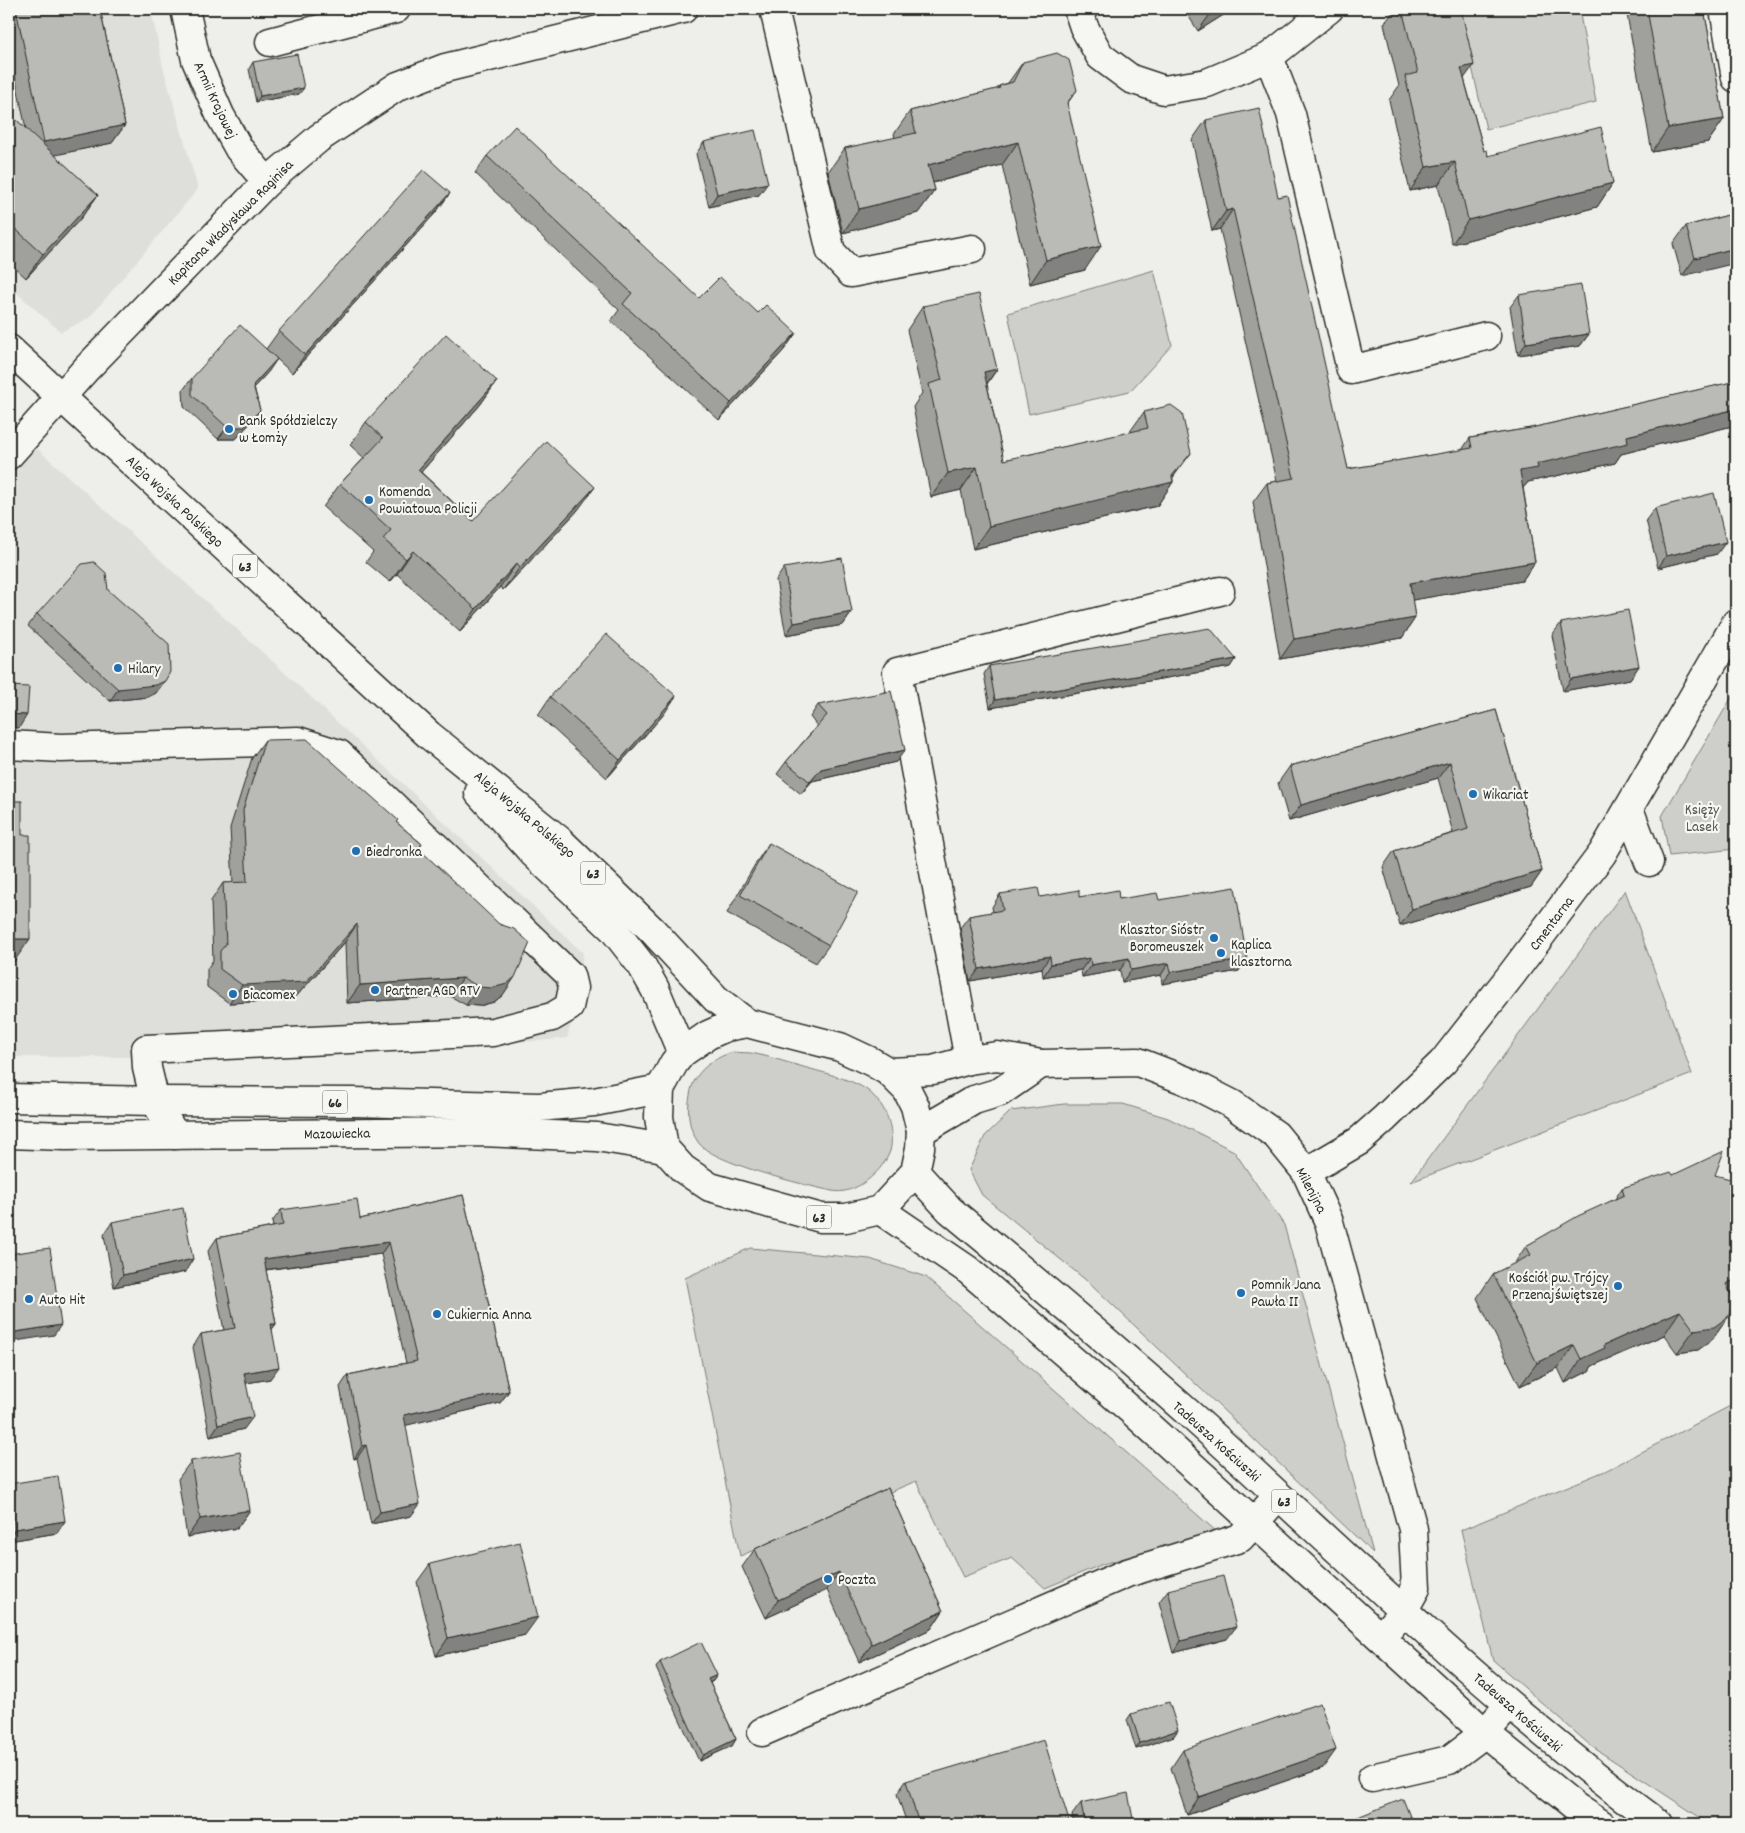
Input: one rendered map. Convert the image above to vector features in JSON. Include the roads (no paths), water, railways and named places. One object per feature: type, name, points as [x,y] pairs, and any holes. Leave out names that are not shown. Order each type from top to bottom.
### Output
[{"type":"main road","name":"Armii Krajowej","points":[[185,9],[196,60],[220,115],[239,149],[267,182]]},
{"type":"main road","points":[[270,42],[396,9]]},
{"type":"main road","name":"Kapitana Władysława Raginisa","points":[[9,455],[87,368],[267,182],[319,138],[398,86],[445,68],[620,16],[683,9]]},
{"type":"main road","points":[[774,9],[831,252],[851,273],[972,249]]},
{"type":"main road","points":[[1078,9],[1084,27],[1100,56],[1131,80],[1164,90],[1207,83],[1269,57],[1329,9]]},
{"type":"main road","points":[[1724,9],[1736,78]]},
{"type":"main road","points":[[1269,57],[1291,114],[1351,370],[1486,336]]},
{"type":"main road","name":"Aleja Wojska Polskiego","points":[[9,349],[429,735],[559,840],[653,931],[716,999],[746,1023]]},
{"type":"main road","points":[[969,1060],[897,672],[1220,591]]},
{"type":"main road","name":"Cmentarna","points":[[1306,1172],[1359,1142],[1443,1062],[1512,974],[1602,854],[1736,622]]},
{"type":"main road","name":"Aleja Wojska Polskiego","points":[[429,735],[533,853],[613,929],[642,966],[655,989],[682,1053]]},
{"type":"main road","points":[[9,745],[61,748],[298,741],[339,754],[570,975],[573,988],[569,1008],[552,1017],[493,1032],[146,1049],[146,1068],[155,1101],[175,1135]]},
{"type":"main road","points":[[1628,810],[1649,862]]},
{"type":"main road","name":"63","points":[[915,1172],[922,1131],[907,1090],[889,1072],[840,1047],[746,1023],[726,1027],[708,1035],[682,1053],[674,1063],[660,1089],[659,1117],[664,1148],[683,1169],[710,1187],[821,1218],[846,1218],[880,1210],[968,1270],[1132,1411],[1485,1733],[1577,1808],[1601,1824]]},
{"type":"main road","name":"Milenijna","points":[[889,1072],[934,1070],[969,1060],[996,1056],[1041,1064],[1138,1062],[1187,1081],[1232,1104],[1276,1135],[1306,1172],[1329,1222],[1413,1529],[1416,1588],[1403,1611],[1381,1637]]},
{"type":"main road","points":[[922,1131],[974,1100],[1000,1092],[1041,1064]]},
{"type":"main road","name":"Mazowiecka","points":[[9,1098],[155,1101],[262,1100],[539,1107],[594,1102],[660,1089]]},
{"type":"main road","name":"Mazowiecka","points":[[9,1134],[175,1135],[482,1132],[598,1137],[664,1148]]},
{"type":"main road","points":[[880,1210],[915,1172]]},
{"type":"main road","name":"Tadeusza Kościuszki","points":[[915,1172],[950,1210],[1193,1418],[1403,1611],[1509,1705],[1601,1782],[1659,1824]]},
{"type":"main road","points":[[762,1732],[1128,1573],[1240,1538],[1278,1496]]},
{"type":"main road","points":[[1372,1778],[1449,1760],[1485,1733],[1509,1705]]},
{"type":"place","name":"Bank Spółdzielczy w Łomży","points":[[229,429]]},
{"type":"place","name":"Komenda Powiatowa Policji","points":[[369,500]]},
{"type":"place","name":"Hilary","points":[[118,668]]},
{"type":"place","name":"Wikariat","points":[[1473,794]]},
{"type":"place","name":"Biedronka","points":[[356,851]]},
{"type":"place","name":"Klasztor Sióstr Boromeuszek","points":[[1214,938]]},
{"type":"place","name":"Kaplica klasztorna","points":[[1221,953]]},
{"type":"place","name":"Partner AGD RTV","points":[[375,990]]},
{"type":"place","name":"Biacomex","points":[[233,994]]},
{"type":"place","name":"Kościół pw. Trójcy Przenajświętszej","points":[[1618,1286]]},
{"type":"place","name":"Pomnik Jana Pawła II","points":[[1241,1293]]},
{"type":"place","name":"Auto Hit","points":[[29,1299]]},
{"type":"place","name":"Cukiernia Anna","points":[[437,1314]]},
{"type":"place","name":"Poczta","points":[[828,1579]]},
{"type":"park label","name":"Księży Lasek","points":[[1702,818]]}]
